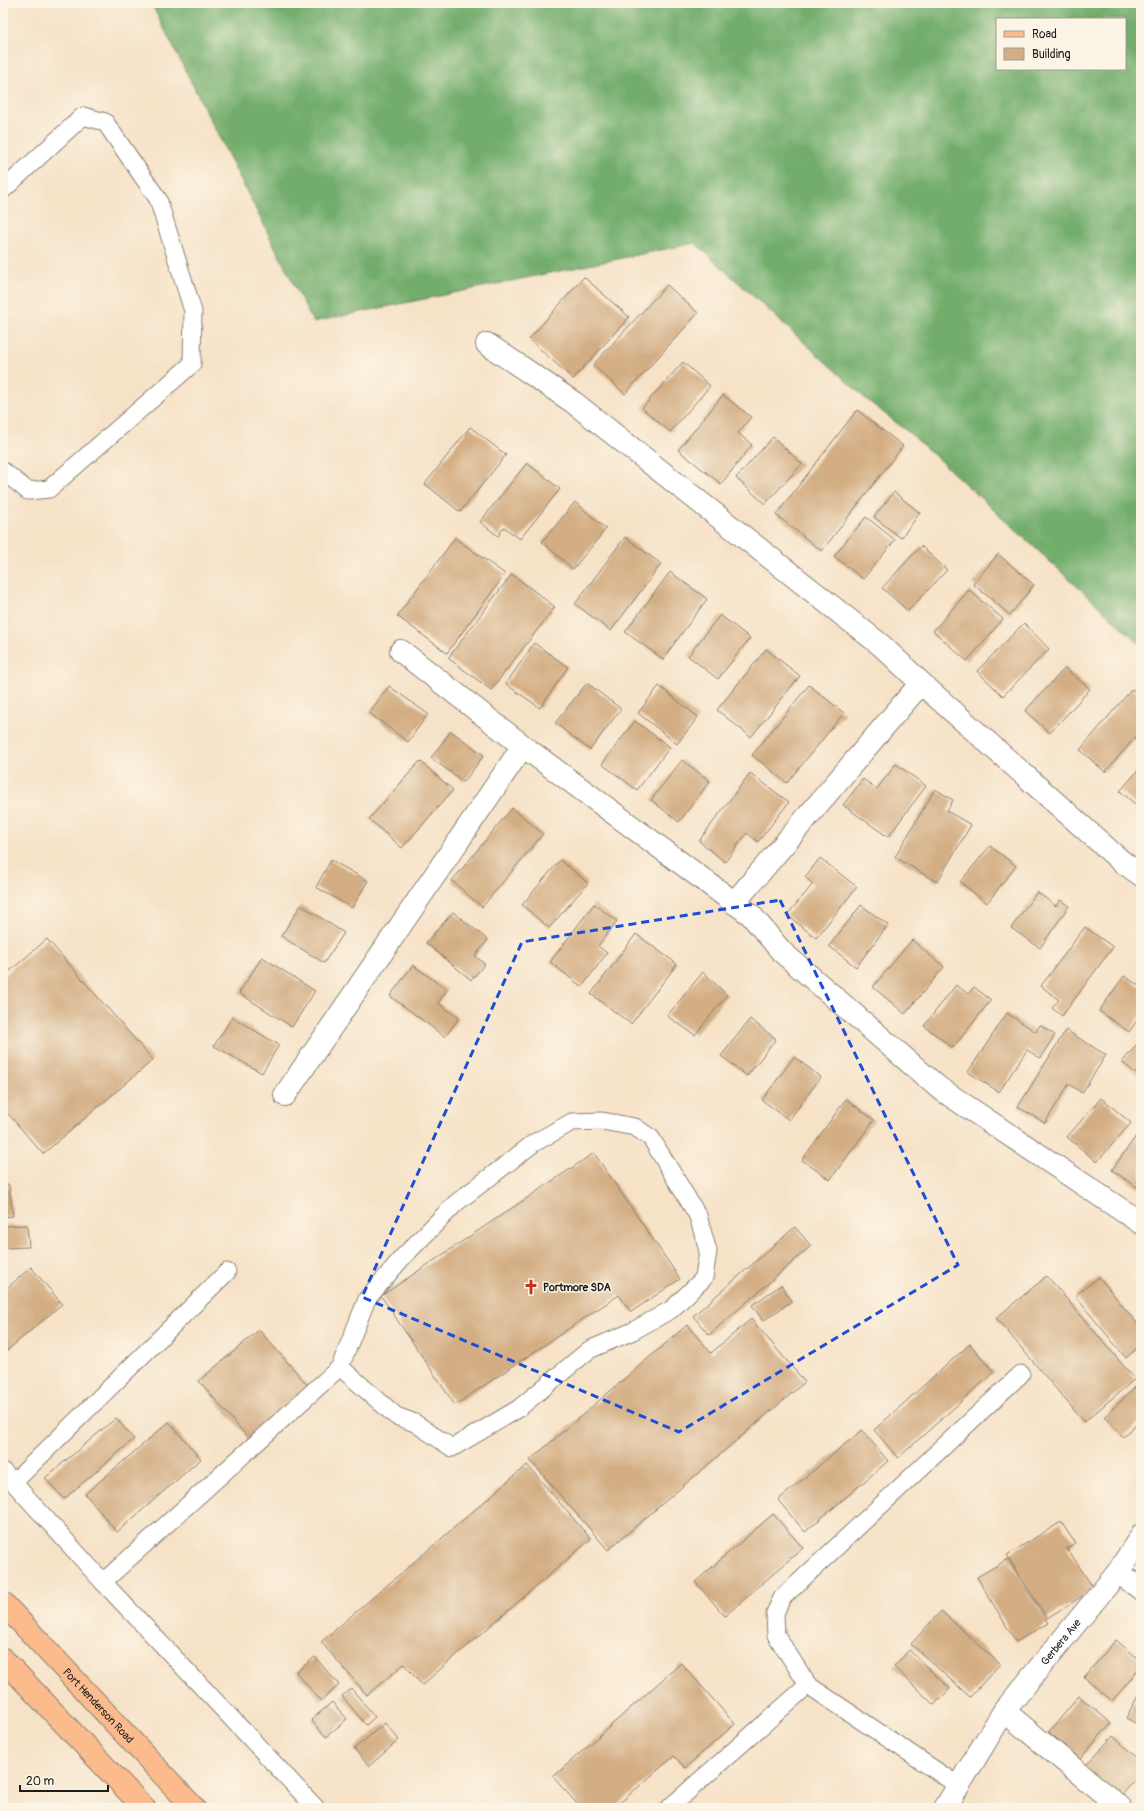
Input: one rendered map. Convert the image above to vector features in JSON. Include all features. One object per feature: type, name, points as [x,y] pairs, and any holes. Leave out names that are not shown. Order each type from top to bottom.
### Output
[{"type":"main road","name":"Port Henderson Road","points":[[3,1603],[194,1808]]},
{"type":"main road","points":[[3,1659],[144,1808]]},
{"type":"street","points":[[487,344],[573,402],[882,646],[921,683],[1121,861],[1141,875]]},
{"type":"street","points":[[401,652],[523,746],[751,915],[782,952],[939,1088],[1141,1223]]},
{"type":"street","points":[[734,903],[921,683]]},
{"type":"street","points":[[284,1095],[523,746]]},
{"type":"street","name":"Gerbera Ave","points":[[945,1808],[1004,1712],[1118,1572],[1141,1536]]},
{"type":"street","points":[[1118,1572],[1141,1589]]},
{"type":"street","points":[[1004,1712],[1120,1808]]},
{"type":"lane","points":[[3,190],[84,116],[105,122],[158,199],[193,311],[192,364],[49,489],[28,491],[3,471]]},
{"type":"lane","points":[[103,1582],[340,1367],[368,1299],[401,1259],[456,1203],[534,1143],[572,1122],[602,1121],[635,1127],[651,1138],[698,1216],[708,1251],[704,1278],[672,1309],[633,1331],[589,1350],[518,1409],[452,1448],[415,1423],[396,1416],[340,1367]]},
{"type":"lane","points":[[227,1272],[8,1477],[103,1582],[316,1808]]},
{"type":"lane","points":[[959,1786],[808,1686],[776,1635],[775,1613],[782,1598],[1021,1374]]},
{"type":"lane","points":[[669,1808],[808,1686]]},
{"type":"highlighted area","points":[[780,900],[958,1265],[679,1432],[362,1297],[522,942]]},
{"type":"green space","points":[[151,3],[1141,3],[1141,645],[912,435],[866,399],[695,243],[313,322]]},
{"type":"building","points":[[584,277],[629,317],[573,379],[529,339]]},
{"type":"building","points":[[667,285],[698,313],[625,394],[593,365]]},
{"type":"building","points":[[683,362],[710,386],[670,432],[642,408]]},
{"type":"building","points":[[723,395],[751,417],[738,433],[752,445],[721,484],[678,450]]},
{"type":"building","points":[[857,410],[903,446],[822,551],[776,515]]},
{"type":"building","points":[[470,427],[506,455],[460,512],[425,484]]},
{"type":"building","points":[[773,437],[802,464],[765,504],[736,478]]},
{"type":"building","points":[[527,463],[560,489],[520,539],[504,527],[498,536],[480,522]]},
{"type":"building","points":[[894,492],[920,513],[901,538],[874,517]]},
{"type":"building","points":[[575,502],[606,529],[573,569],[542,542]]},
{"type":"building","points":[[866,517],[895,540],[863,579],[834,556]]},
{"type":"building","points":[[625,537],[661,564],[611,631],[575,604]]},
{"type":"building","points":[[455,538],[505,574],[447,653],[397,616]]},
{"type":"building","points":[[921,546],[947,570],[908,611],[882,588]]},
{"type":"building","points":[[998,554],[1034,585],[1010,615],[973,584]]},
{"type":"building","points":[[670,572],[707,599],[663,659],[625,632]]},
{"type":"building","points":[[512,574],[555,607],[491,690],[448,658]]},
{"type":"building","points":[[969,590],[1003,619],[967,661],[933,631]]},
{"type":"building","points":[[720,615],[750,638],[718,679],[688,656]]},
{"type":"building","points":[[1024,623],[1049,649],[1003,696],[977,671]]},
{"type":"building","points":[[534,643],[568,667],[540,708],[506,684]]},
{"type":"building","points":[[766,649],[800,676],[751,737],[717,710]]},
{"type":"building","points":[[1065,668],[1090,689],[1050,733],[1025,711]]},
{"type":"building","points":[[587,683],[621,709],[590,750],[555,723]]},
{"type":"building","points":[[809,685],[844,713],[787,783],[752,755]]},
{"type":"building","points":[[389,686],[428,714],[408,742],[369,713]]},
{"type":"building","points":[[659,686],[698,717],[677,744],[638,713]]},
{"type":"building","points":[[1132,689],[1141,696],[1141,731],[1105,772],[1080,750]]},
{"type":"building","points":[[635,721],[670,747],[637,790],[602,764]]},
{"type":"building","points":[[451,731],[484,755],[464,782],[431,758]]},
{"type":"building","points":[[682,760],[710,781],[679,822],[651,800]]},
{"type":"building","points":[[420,761],[453,790],[402,848],[369,819]]},
{"type":"building","points":[[896,764],[926,786],[888,837],[843,805],[863,779],[877,789]]},
{"type":"building","points":[[1141,767],[1141,809],[1120,791]]},
{"type":"building","points":[[750,773],[789,802],[758,842],[747,833],[725,862],[699,841]]},
{"type":"building","points":[[935,789],[953,800],[947,811],[971,825],[937,882],[895,857]]},
{"type":"building","points":[[512,808],[543,834],[482,907],[452,881]]},
{"type":"building","points":[[990,846],[1016,866],[987,903],[960,882]]},
{"type":"building","points":[[820,858],[857,887],[816,938],[787,915],[813,884],[805,877]]},
{"type":"building","points":[[331,860],[368,881],[352,908],[316,887]]},
{"type":"building","points":[[560,860],[588,883],[549,928],[522,905]]},
{"type":"building","points":[[1037,892],[1056,906],[1060,900],[1069,906],[1040,948],[1011,928]]},
{"type":"building","points":[[594,904],[617,921],[598,946],[607,953],[582,987],[550,962]]},
{"type":"building","points":[[301,905],[344,933],[324,963],[281,936]]},
{"type":"building","points":[[861,905],[888,925],[856,967],[829,946]]},
{"type":"building","points":[[453,912],[488,940],[475,956],[485,964],[471,980],[426,943]]},
{"type":"building","points":[[1085,927],[1113,947],[1062,1016],[1052,1008],[1059,1000],[1041,986]]},
{"type":"building","points":[[636,934],[677,964],[631,1024],[591,994]]},
{"type":"building","points":[[47,939],[153,1060],[43,1154],[3,1108],[3,977]]},
{"type":"building","points":[[912,940],[944,967],[905,1014],[873,987]]},
{"type":"building","points":[[262,957],[315,991],[292,1027],[239,993]]},
{"type":"building","points":[[413,965],[447,990],[438,1003],[459,1018],[445,1037],[390,996]]},
{"type":"building","points":[[703,972],[727,995],[695,1035],[667,1016]]},
{"type":"building","points":[[1124,976],[1141,987],[1141,1015],[1129,1032],[1099,1011]]},
{"type":"building","points":[[956,985],[968,994],[974,987],[991,1000],[953,1048],[924,1026]]},
{"type":"building","points":[[1007,1013],[1036,1032],[1040,1025],[1055,1035],[1040,1058],[1027,1050],[999,1092],[968,1072]]},
{"type":"building","points":[[232,1017],[279,1045],[262,1073],[214,1046]]},
{"type":"building","points":[[750,1019],[776,1039],[747,1076],[721,1056]]},
{"type":"building","points":[[1066,1030],[1106,1055],[1082,1093],[1069,1084],[1045,1123],[1018,1107]]},
{"type":"building","points":[[1141,1040],[1141,1078],[1122,1062]]},
{"type":"building","points":[[794,1057],[821,1077],[789,1120],[762,1100]]},
{"type":"building","points":[[1101,1098],[1131,1123],[1097,1162],[1067,1137]]},
{"type":"building","points":[[846,1099],[874,1120],[830,1180],[802,1160]]},
{"type":"building","points":[[1141,1129],[1141,1190],[1112,1170]]},
{"type":"building","name":"Portmore SDA","points":[[594,1153],[680,1279],[631,1312],[619,1295],[455,1405],[381,1296]]},
{"type":"building","points":[[3,1185],[9,1185],[13,1216],[3,1217]]},
{"type":"building","points":[[27,1225],[29,1247],[3,1248],[3,1226]]},
{"type":"building","points":[[795,1227],[811,1246],[709,1335],[693,1316]]},
{"type":"building","points":[[31,1267],[62,1304],[3,1354],[3,1292]]},
{"type":"building","points":[[1047,1276],[1135,1379],[1084,1422],[996,1318]]},
{"type":"building","points":[[1099,1277],[1141,1328],[1141,1345],[1126,1358],[1075,1296]]},
{"type":"building","points":[[781,1285],[792,1301],[763,1321],[752,1305]]},
{"type":"building","points":[[751,1319],[805,1382],[608,1550],[530,1460],[687,1325],[711,1353]]},
{"type":"building","points":[[259,1330],[310,1388],[250,1440],[199,1381]]},
{"type":"building","points":[[970,1344],[994,1372],[898,1458],[874,1430]]},
{"type":"building","points":[[1141,1382],[1141,1420],[1123,1437],[1104,1417]]},
{"type":"building","points":[[116,1418],[134,1439],[64,1499],[45,1478]]},
{"type":"building","points":[[169,1422],[201,1459],[117,1532],[85,1494]]},
{"type":"building","points":[[862,1430],[888,1461],[805,1532],[778,1500]]},
{"type":"building","points":[[527,1465],[591,1539],[422,1685],[404,1664],[367,1695],[321,1642]]},
{"type":"building","points":[[773,1514],[803,1548],[725,1616],[695,1582]]},
{"type":"building","points":[[1061,1522],[1075,1543],[1067,1548],[1094,1589],[1047,1618],[1007,1555]]},
{"type":"building","points":[[1008,1559],[1048,1623],[1016,1642],[977,1577]]},
{"type":"building","points":[[941,1611],[1000,1664],[970,1697],[911,1644]]},
{"type":"building","points":[[1116,1640],[1141,1661],[1141,1667],[1112,1701],[1084,1677]]},
{"type":"building","points":[[909,1650],[950,1689],[934,1705],[894,1667]]},
{"type":"building","points":[[315,1657],[339,1685],[321,1701],[296,1672]]},
{"type":"building","points":[[681,1663],[735,1724],[685,1768],[674,1756],[614,1808],[581,1808],[553,1777]]},
{"type":"building","points":[[351,1688],[375,1717],[366,1725],[342,1696]]},
{"type":"building","points":[[1141,1690],[1141,1726],[1126,1718]]},
{"type":"building","points":[[1079,1696],[1111,1723],[1080,1759],[1049,1732]]},
{"type":"building","points":[[332,1702],[347,1719],[326,1737],[311,1720]]},
{"type":"building","points":[[385,1723],[399,1740],[369,1766],[354,1749]]},
{"type":"building","points":[[1113,1736],[1141,1762],[1141,1774],[1118,1799],[1084,1767]]},
{"type":"place","name":"Portmore SDA","points":[[531,1287]]}]
